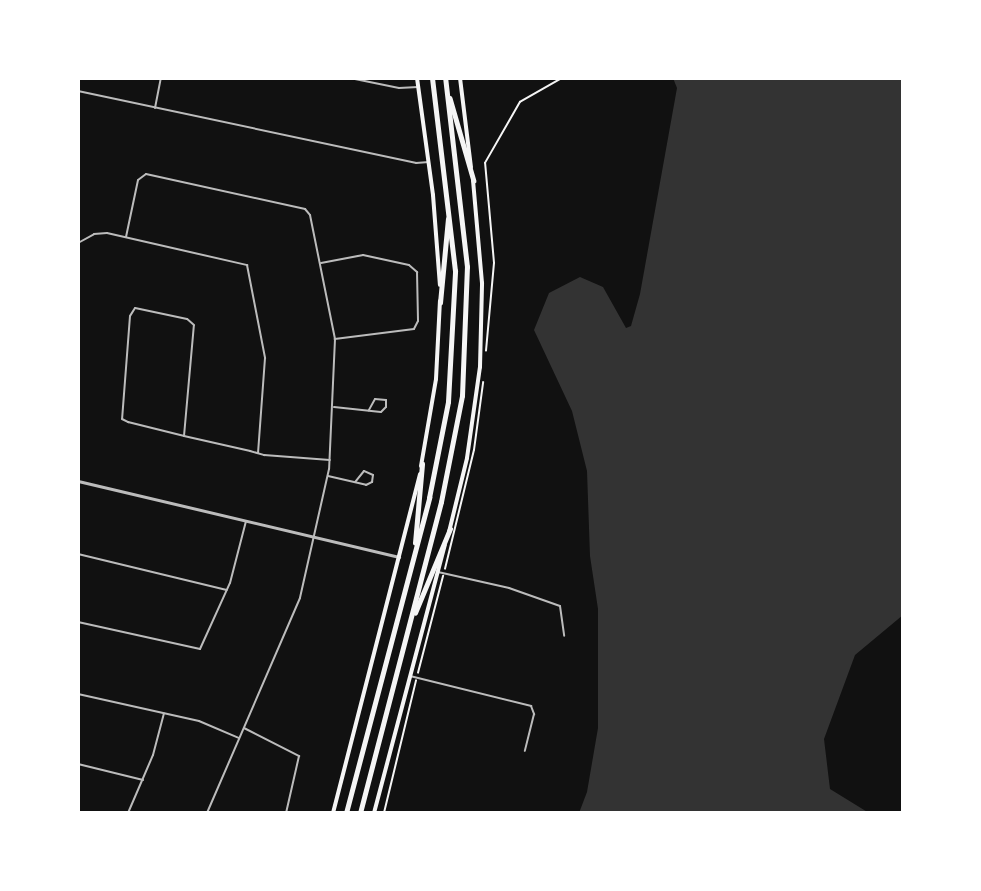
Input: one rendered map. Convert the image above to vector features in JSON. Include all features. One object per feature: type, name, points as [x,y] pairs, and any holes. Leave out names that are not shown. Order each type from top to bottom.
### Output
[{"type":"highway","points":[[346,813],[439,455],[451,382],[455,294],[450,210],[432,78]]},
{"type":"highway","points":[[445,79],[474,181]]},
{"type":"highway","points":[[360,813],[451,462],[466,348],[466,246],[445,79]]},
{"type":"highway","points":[[440,303],[450,210]]},
{"type":"highway","points":[[414,557],[422,464]]},
{"type":"highway","points":[[408,629],[450,529]]},
{"type":"main road","points":[[333,813],[422,464],[434,398],[440,303],[429,162],[417,78]]},
{"type":"main road","points":[[374,813],[450,529],[470,440],[481,350],[482,261],[460,78]]},
{"type":"street","points":[[154,108],[161,78]]},
{"type":"street","points":[[350,78],[399,88],[418,87]]},
{"type":"street","points":[[78,91],[416,163],[429,162]]},
{"type":"street","points":[[126,237],[138,180],[149,174],[305,209],[321,263],[335,339],[334,407],[328,476],[297,607],[207,813]]},
{"type":"street","points":[[78,243],[98,233],[126,237],[248,266],[265,358],[258,453]]},
{"type":"street","points":[[321,263],[363,255],[412,266],[417,272],[418,321],[414,329],[335,339]]},
{"type":"street","points":[[184,436],[194,325],[187,319],[135,308],[130,316],[121,418],[184,436],[258,453],[330,460]]},
{"type":"street","points":[[334,407],[369,410],[383,411],[386,400],[375,399],[369,410]]},
{"type":"street","points":[[328,476],[355,482],[369,485],[373,475],[364,471],[355,482]]},
{"type":"street","points":[[78,481],[399,557]]},
{"type":"street","points":[[78,622],[198,650],[227,590],[246,521]]},
{"type":"street","points":[[78,554],[227,590]]},
{"type":"street","points":[[438,572],[509,588],[557,604],[562,610],[564,636]]},
{"type":"street","points":[[410,676],[531,706],[534,714],[525,751]]},
{"type":"street","points":[[78,694],[204,723],[239,738]]},
{"type":"street","points":[[128,813],[142,780],[164,713]]},
{"type":"street","points":[[244,728],[299,756],[286,813]]},
{"type":"street","points":[[78,764],[142,780]]},
{"type":"path","points":[[485,162],[520,102],[562,78]]},
{"type":"path","points":[[445,568],[475,447]]},
{"type":"path","points":[[418,672],[443,578]]},
{"type":"path","points":[[384,813],[416,682]]},
{"type":"shaded area","points":[[673,78],[903,78],[903,615],[855,655],[824,739],[830,789],[869,813],[579,813],[587,792],[598,728],[598,609],[590,556],[587,471],[572,411],[534,330],[549,293],[580,277],[603,287],[626,328],[631,326],[640,294],[677,88]]}]
